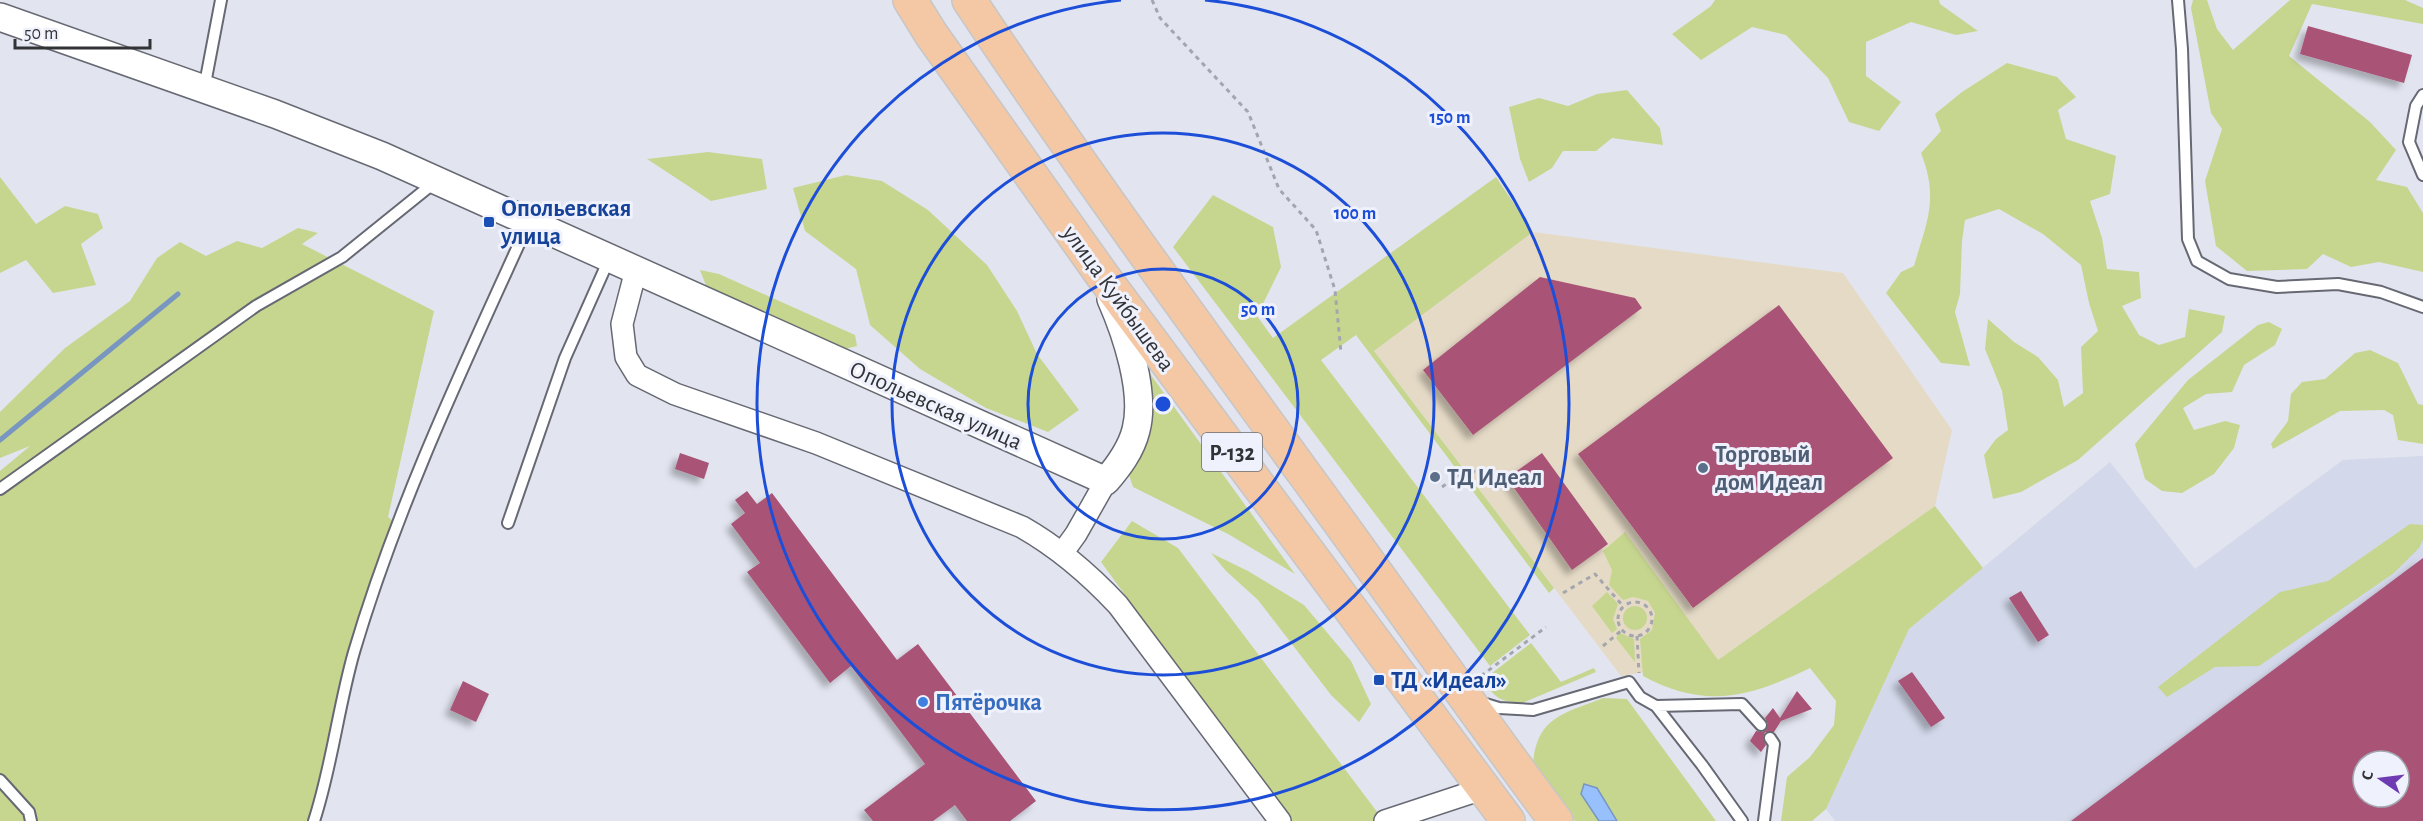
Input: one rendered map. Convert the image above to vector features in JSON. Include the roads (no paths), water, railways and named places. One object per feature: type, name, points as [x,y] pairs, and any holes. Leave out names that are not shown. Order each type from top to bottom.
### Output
[{"type":"highway","name":"улица Куйбышева","points":[[910,0],[931,34],[1102,275],[1508,821]]},
{"type":"highway","name":"улица Куйбышева","points":[[969,0],[1021,78],[1172,291],[1391,593],[1472,687],[1556,821]]},
{"type":"street","name":"Опольевская улица","points":[[0,17],[360,147],[530,221],[1106,482]]},
{"type":"street","points":[[636,270],[622,324],[626,357],[637,375],[675,394],[816,443],[1022,527],[1063,552],[1090,575],[1118,605],[1280,821]]},
{"type":"street","points":[[1063,552],[1106,482],[1124,460],[1136,430],[1140,401],[1121,321],[1102,275]]},
{"type":"street","points":[[1384,821],[1482,789]]},
{"type":"lane","points":[[204,89],[221,0]]},
{"type":"lane","points":[[2178,0],[2182,49],[2188,239],[2197,261],[2229,279],[2277,287],[2338,284],[2381,292],[2423,307]]},
{"type":"lane","points":[[2423,95],[2416,106],[2409,142],[2423,175]]},
{"type":"lane","points":[[0,489],[256,306],[342,257],[437,180]]},
{"type":"lane","points":[[315,821],[354,654],[394,532],[437,425],[530,221]]},
{"type":"lane","points":[[508,523],[565,358],[610,257]]},
{"type":"lane","points":[[1472,687],[1499,708],[1533,710],[1629,682],[1640,697],[1656,706],[1742,821]]},
{"type":"lane","points":[[1656,706],[1742,704],[1761,725]]},
{"type":"lane","points":[[1764,821],[1774,744],[1770,738]]},
{"type":"lane","points":[[0,780],[29,812],[31,821]]},
{"type":"water","points":[[1584,784],[1597,788],[1617,821],[1599,821],[1581,794]]},
{"type":"waterway","points":[[0,440],[178,294]]},
{"type":"place","name":"Опольевская улица","points":[[489,222]]},
{"type":"place","name":"Торговый дом Идеал","points":[[1703,468]]},
{"type":"place","name":"ТД Идеал","points":[[1435,477]]},
{"type":"place","name":"ТД «Идеал»","points":[[1379,680]]},
{"type":"place","name":"Пятёрочка","points":[[923,702]]}]
